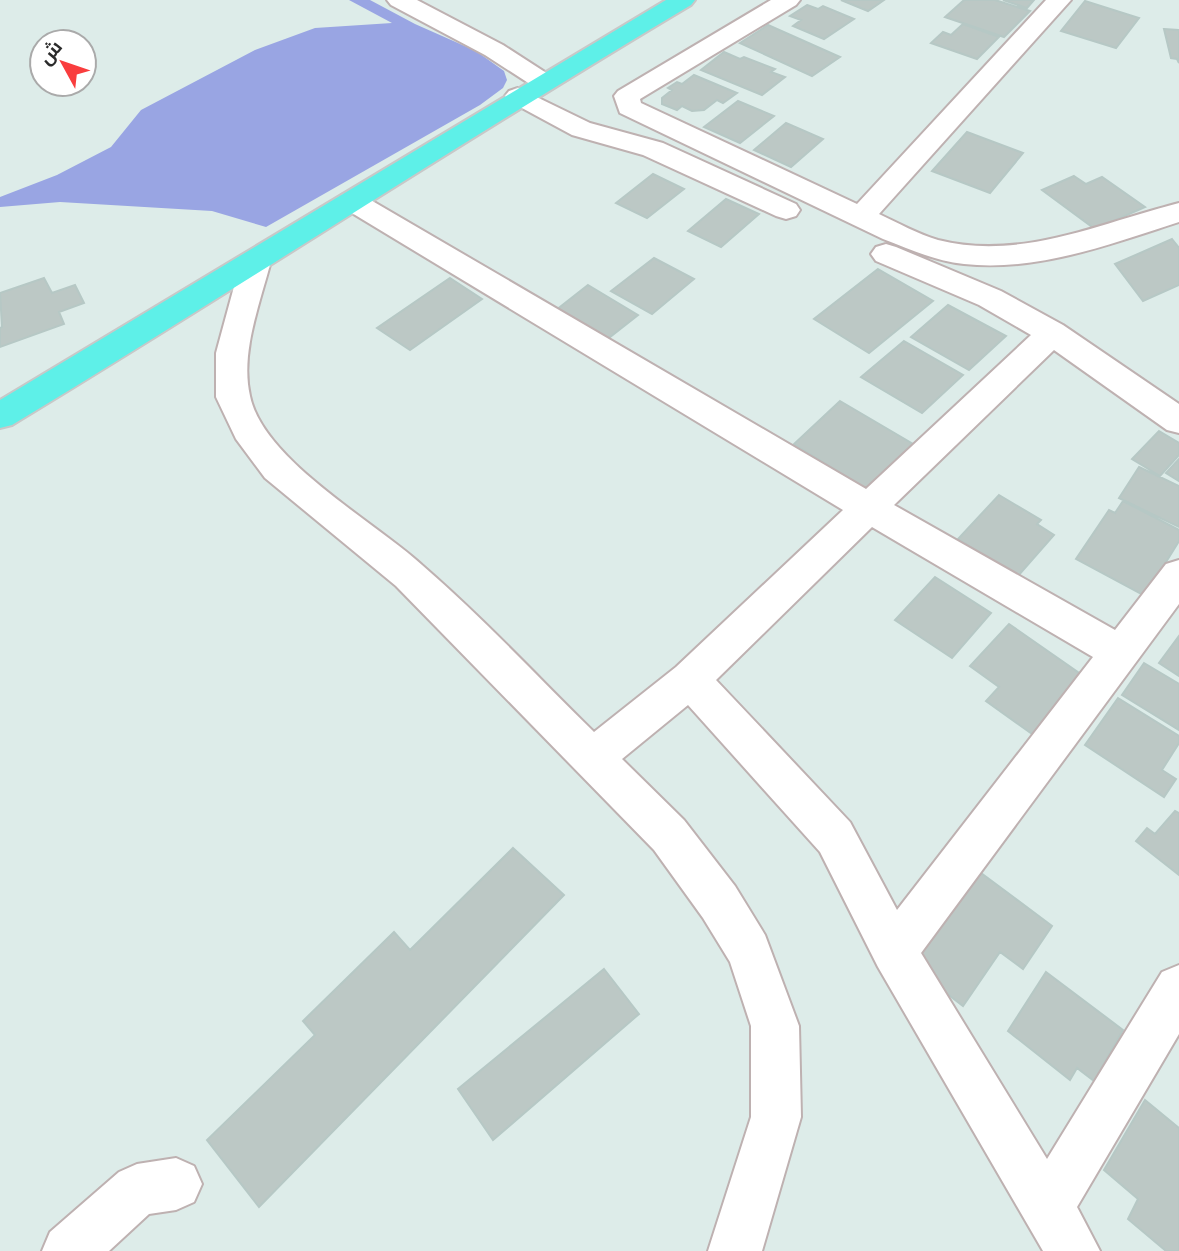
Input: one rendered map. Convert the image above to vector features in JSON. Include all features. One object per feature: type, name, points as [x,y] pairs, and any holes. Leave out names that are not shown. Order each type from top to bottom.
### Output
[{"type":"main road","points":[[0,416],[256,261],[530,89],[683,0]]},
{"type":"street","points":[[399,0],[494,50],[530,89],[581,129],[653,149],[927,273],[990,298],[1052,333],[1179,421]]},
{"type":"street","points":[[788,0],[627,96],[629,107],[893,232],[934,248],[971,254],[1037,253],[1179,212]]},
{"type":"street","points":[[862,216],[1059,0]]},
{"type":"street","points":[[352,201],[869,508],[1120,653]]},
{"type":"street","points":[[256,261],[232,354],[233,397],[248,430],[277,469],[409,575],[669,835],[719,902],[749,951],[775,1026],[776,1117],[736,1251]]},
{"type":"street","points":[[592,758],[690,679],[1052,333]]},
{"type":"street","points":[[894,951],[1179,575]]},
{"type":"street","points":[[690,679],[835,837],[894,951],[1073,1251]]},
{"type":"street","points":[[1047,1207],[1179,989]]},
{"type":"street","points":[[69,1251],[137,1191],[176,1184]]},
{"type":"shaded area","points":[[349,0],[370,0],[415,24],[476,51],[504,71],[507,80],[503,88],[480,105],[266,227],[212,211],[60,202],[0,207],[0,197],[57,175],[111,147],[141,110],[255,50],[315,28],[392,23]]},
{"type":"building","points":[[841,0],[884,0],[868,11]]},
{"type":"building","points":[[964,0],[995,0],[1030,11],[1004,37],[945,17]]},
{"type":"building","points":[[1003,0],[1034,0],[1027,8]]},
{"type":"building","points":[[1085,1],[1139,18],[1116,48],[1061,31]]},
{"type":"building","points":[[807,5],[818,9],[823,6],[854,19],[824,39],[793,26],[801,20],[790,16]]},
{"type":"building","points":[[963,24],[999,37],[977,59],[931,43],[943,32],[951,35]]},
{"type":"building","points":[[768,25],[840,57],[812,76],[740,43]]},
{"type":"building","points":[[1164,29],[1179,30],[1179,63],[1177,59],[1171,58]]},
{"type":"building","points":[[724,52],[775,69],[771,72],[785,77],[762,95],[701,70]]},
{"type":"building","points":[[694,75],[737,93],[723,103],[717,100],[704,110],[692,111],[682,106],[677,110],[662,104],[662,98],[672,90],[668,88],[677,82],[682,84]]},
{"type":"building","points":[[738,101],[774,116],[740,143],[704,127]]},
{"type":"building","points":[[786,123],[823,139],[791,167],[754,150]]},
{"type":"building","points":[[967,132],[1023,153],[990,193],[932,171]]},
{"type":"building","points":[[653,174],[684,189],[647,218],[616,203]]},
{"type":"building","points":[[1074,176],[1086,184],[1102,177],[1145,207],[1095,229],[1042,190]]},
{"type":"building","points":[[726,199],[759,214],[721,247],[688,231]]},
{"type":"building","points":[[1172,239],[1179,248],[1179,285],[1143,301],[1115,264]]},
{"type":"building","points":[[654,258],[694,279],[652,314],[611,291]]},
{"type":"building","points":[[878,269],[933,301],[869,353],[814,319]]},
{"type":"building","points":[[44,278],[52,293],[75,285],[84,303],[59,312],[64,324],[0,347],[0,293]]},
{"type":"building","points":[[450,278],[482,299],[410,350],[377,328]]},
{"type":"building","points":[[588,285],[638,315],[605,341],[555,311]]},
{"type":"building","points":[[948,305],[1006,336],[969,370],[911,337]]},
{"type":"building","points":[[904,341],[963,375],[922,413],[861,377]]},
{"type":"building","points":[[840,401],[913,444],[868,490],[794,444]]},
{"type":"building","points":[[1159,431],[1179,443],[1179,455],[1160,476],[1132,459]]},
{"type":"building","points":[[1179,459],[1179,481],[1166,473]]},
{"type":"building","points":[[1139,467],[1179,486],[1179,527],[1119,498]]},
{"type":"building","points":[[999,495],[1041,520],[1037,524],[1054,535],[1018,576],[958,539]]},
{"type":"building","points":[[1123,501],[1179,530],[1179,541],[1145,596],[1076,559],[1109,510],[1115,513]]},
{"type":"building","points":[[935,577],[991,613],[952,658],[895,620]]},
{"type":"building","points":[[1009,624],[1082,675],[1032,734],[986,701],[999,687],[970,666]]},
{"type":"building","points":[[1179,636],[1179,676],[1159,663]]},
{"type":"building","points":[[1144,663],[1179,684],[1179,730],[1122,695]]},
{"type":"building","points":[[1118,698],[1179,736],[1179,743],[1162,770],[1176,779],[1164,797],[1085,745]]},
{"type":"building","points":[[1175,811],[1179,813],[1179,875],[1136,841],[1147,828],[1155,834]]},
{"type":"building","points":[[513,848],[564,895],[259,1207],[207,1140],[315,1035],[303,1021],[394,932],[410,950]]},
{"type":"building","points":[[977,870],[1052,926],[1023,969],[1000,952],[963,1006],[910,965]]},
{"type":"building","points":[[604,969],[639,1014],[493,1140],[458,1089]]},
{"type":"building","points":[[1046,972],[1123,1030],[1094,1081],[1077,1068],[1070,1080],[1008,1031]]},
{"type":"building","points":[[1145,1100],[1179,1128],[1179,1251],[1166,1251],[1128,1219],[1138,1199],[1104,1170]]}]
